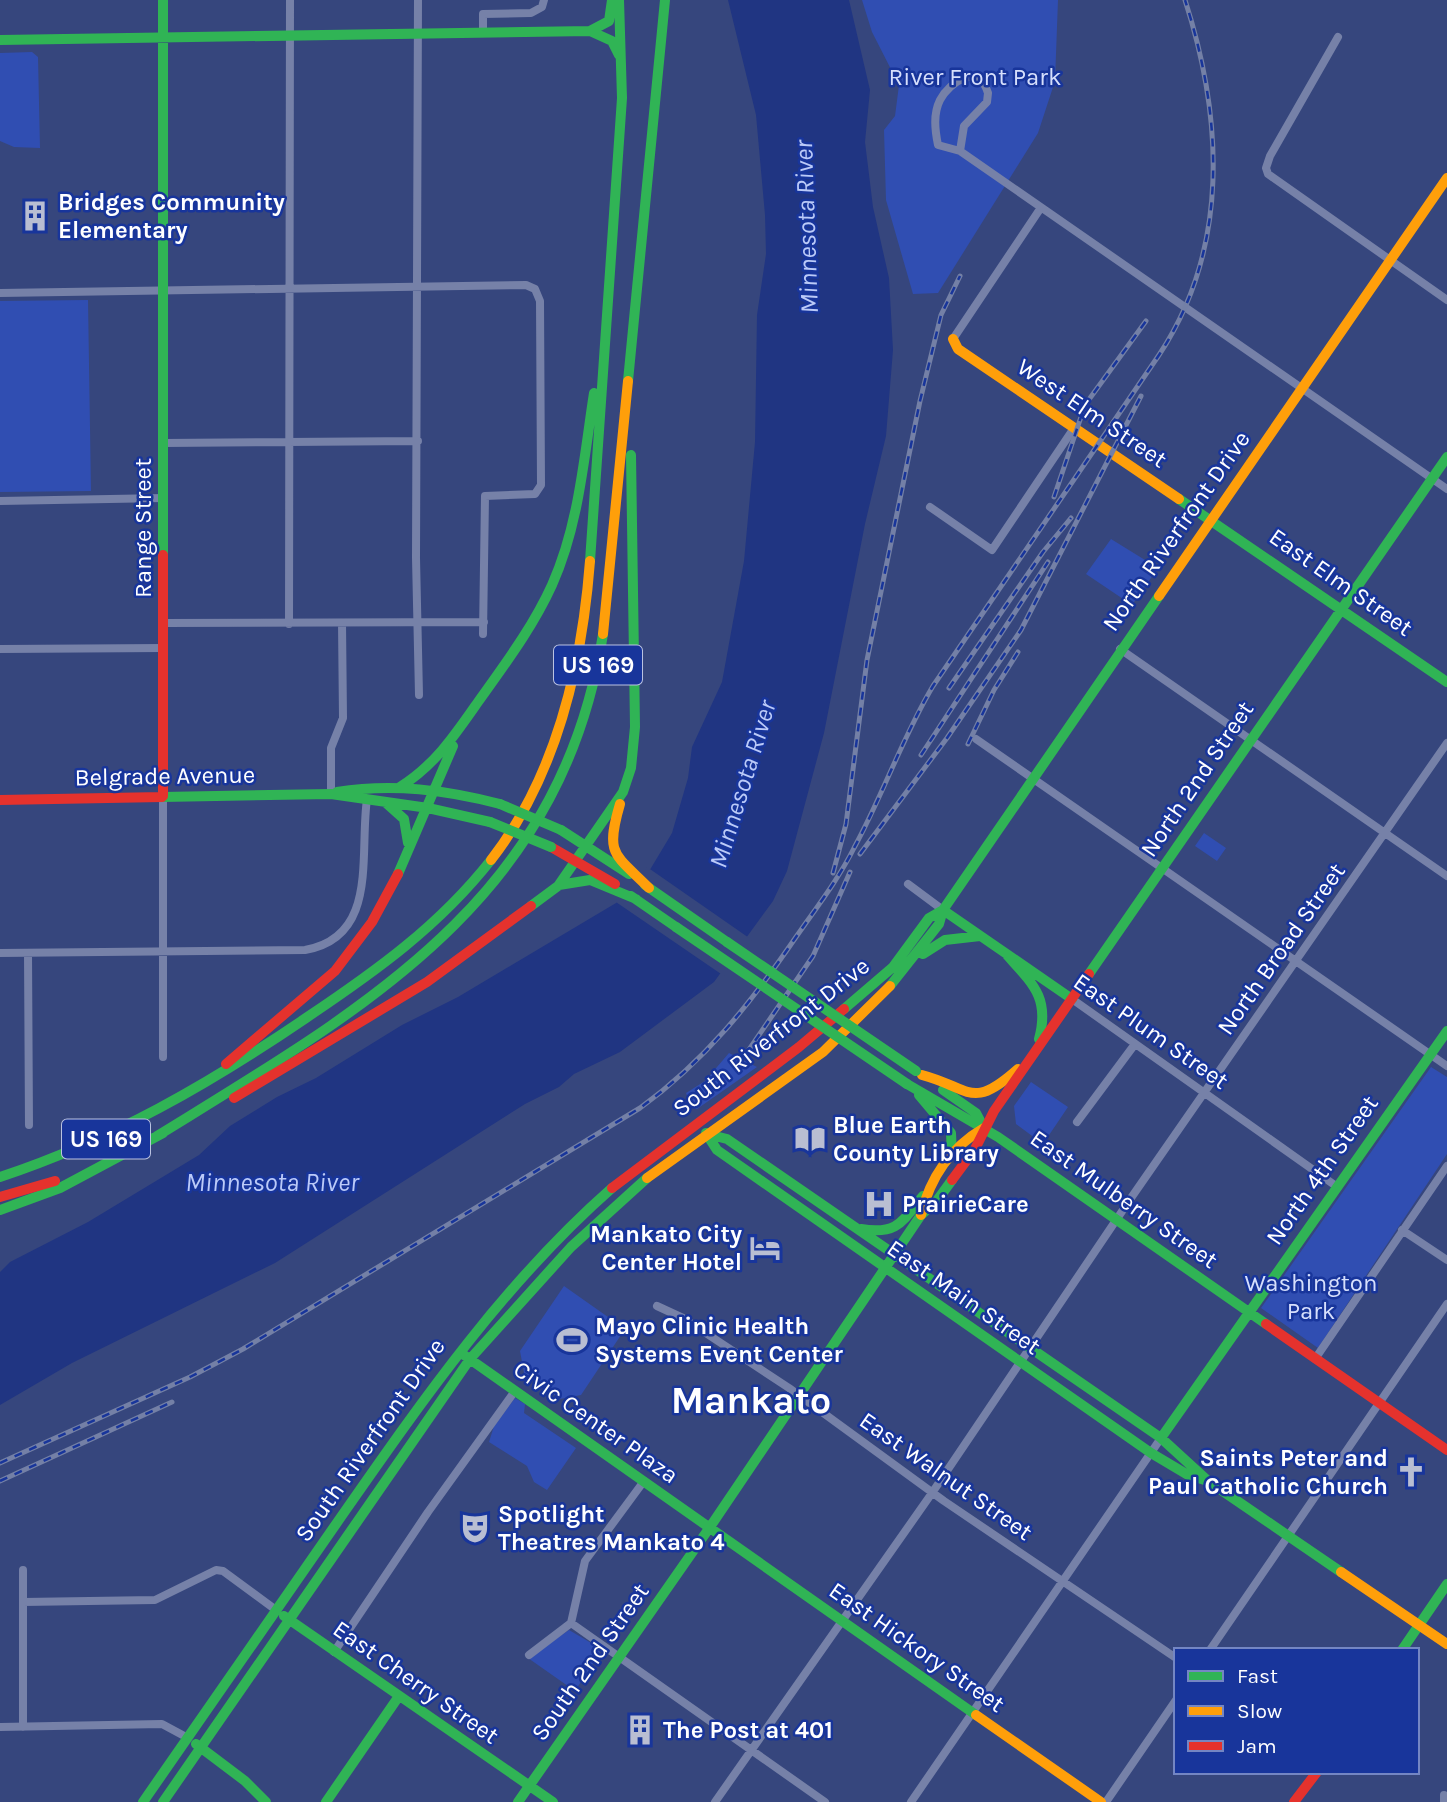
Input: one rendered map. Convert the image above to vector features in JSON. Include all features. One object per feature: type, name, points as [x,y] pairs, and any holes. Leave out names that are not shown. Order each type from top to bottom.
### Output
[{"type":"main road","name":"Range Street","points":[[163,0],[163,796]]},
{"type":"main road","points":[[590,31],[608,21],[612,0]]},
{"type":"main road","name":"US 169","points":[[0,1176],[89,1147],[190,1094],[238,1066],[382,967],[430,928],[489,863],[530,799],[561,730],[580,655],[586,616],[622,68],[618,0]]},
{"type":"main road","name":"US 169","points":[[0,1197],[89,1170],[157,1136],[326,1027],[443,938],[482,900],[535,829],[565,773],[595,685],[632,367],[665,0]]},
{"type":"main road","points":[[0,40],[590,31],[612,41],[622,68]]},
{"type":"main road","name":"North Riverfront Drive","points":[[943,910],[1210,518],[1447,178]]},
{"type":"main road","points":[[400,788],[428,770],[461,727],[531,626],[559,568],[576,506],[607,312]]},
{"type":"main road","name":"West Elm Street","points":[[953,340],[958,349],[1210,518]]},
{"type":"main road","points":[[614,860],[611,835],[631,768],[635,727],[631,574],[632,367]]},
{"type":"main road","name":"North 2nd Street","points":[[885,1268],[920,1215],[936,1202],[975,1149],[984,1128],[1033,1054],[1340,607],[1447,457]]},
{"type":"main road","name":"East Elm Street","points":[[1210,518],[1447,682]]},
{"type":"main road","points":[[190,1094],[285,1018],[337,969],[371,924],[437,790],[461,727]]},
{"type":"main road","name":"Belgrade Avenue","points":[[331,794],[358,788],[437,790],[500,804],[561,830],[614,860],[649,888],[919,1073]]},
{"type":"main road","points":[[558,886],[623,792]]},
{"type":"main road","name":"Belgrade Avenue","points":[[0,800],[331,794],[428,808],[490,822],[575,860],[918,1093]]},
{"type":"main road","points":[[385,802],[407,821],[410,830],[407,850]]},
{"type":"main road","points":[[157,1136],[216,1108],[427,982],[558,886],[580,878],[600,878]]},
{"type":"main road","name":"East Plum Street","points":[[943,910],[1072,999]]},
{"type":"main road","name":"South Riverfront Drive","points":[[163,1802],[470,1359],[571,1247],[641,1182],[823,1052],[898,978],[939,924],[943,910]]},
{"type":"main road","name":"South Riverfront Drive","points":[[143,1802],[458,1352],[572,1223],[626,1176],[799,1047],[893,967],[929,918],[943,910]]},
{"type":"main road","points":[[898,978],[935,944],[981,936]]},
{"type":"main road","points":[[919,1073],[937,1078],[954,1090],[977,1094],[996,1089],[1033,1054],[1045,1021],[1045,1006],[1038,991],[1007,955]]},
{"type":"main road","name":"North 4th Street","points":[[1161,1438],[1447,1031]]},
{"type":"main road","points":[[919,1073],[976,1113],[984,1128]]},
{"type":"main road","points":[[918,1093],[973,1125],[984,1128]]},
{"type":"main road","points":[[918,1093],[951,1133],[952,1155]]},
{"type":"main road","name":"East Main Street","points":[[697,1124],[717,1150],[736,1164],[1151,1453],[1188,1475],[1208,1481]]},
{"type":"main road","name":"North 2nd Street","points":[[920,1215],[925,1194],[952,1155],[967,1136],[984,1128]]},
{"type":"main road","name":"East Mulberry Street","points":[[984,1128],[1447,1450]]},
{"type":"main road","name":"East Main Street","points":[[707,1134],[727,1139],[1027,1349],[1161,1438],[1194,1465],[1208,1481],[1447,1644]]},
{"type":"main road","points":[[0,1210],[61,1188],[89,1170]]},
{"type":"main road","points":[[853,1227],[878,1233],[889,1232],[900,1225],[925,1194]]},
{"type":"main road","name":"South 2nd Street","points":[[518,1802],[710,1527],[885,1268]]},
{"type":"main road","name":"Civic Center Plaza","points":[[458,1352],[710,1527]]},
{"type":"main road","name":"East Hickory Street","points":[[710,1527],[1101,1802]]},
{"type":"main road","points":[[1403,1648],[1447,1584]]},
{"type":"main road","name":"East Cherry Street","points":[[276,1610],[553,1802]]},
{"type":"main road","points":[[326,1802],[399,1696]]},
{"type":"main road","points":[[188,1738],[245,1781],[266,1802]]},
{"type":"main road","points":[[1294,1802],[1315,1774]]},
{"type":"street","points":[[289,624],[290,0]]},
{"type":"street","points":[[418,0],[419,695]]},
{"type":"street","points":[[483,32],[483,13],[531,13],[542,7],[544,0]]},
{"type":"street","points":[[1338,37],[1266,169],[1273,179],[1447,300]]},
{"type":"street","points":[[960,151],[964,126],[987,102],[987,87],[973,77],[962,76],[940,101],[936,114],[938,145],[960,151],[1447,489]]},
{"type":"street","points":[[953,340],[1040,209]]},
{"type":"street","points":[[0,293],[526,285],[535,289],[540,301],[541,485],[538,492],[529,495],[485,496],[483,634]]},
{"type":"street","points":[[930,507],[992,550],[1074,428]]},
{"type":"street","points":[[164,443],[418,441]]},
{"type":"street","points":[[0,501],[164,498]]},
{"type":"street","points":[[164,623],[484,622]]},
{"type":"street","points":[[331,794],[331,748],[343,718],[342,623]]},
{"type":"street","points":[[0,649],[164,648]]},
{"type":"street","points":[[1120,649],[1447,876]]},
{"type":"street","points":[[976,739],[1447,1066]]},
{"type":"street","name":"North Broad Street","points":[[715,1802],[932,1493],[1027,1349],[1203,1093],[1447,744]]},
{"type":"street","name":"Range Street","points":[[163,796],[163,1056]]},
{"type":"street","points":[[0,953],[305,950],[329,944],[343,933],[357,907],[367,799]]},
{"type":"street","points":[[908,884],[943,910]]},
{"type":"street","points":[[29,953],[29,1125]]},
{"type":"street","name":"East Plum Street","points":[[1072,999],[1336,1186]]},
{"type":"street","points":[[1077,1122],[1135,1044]]},
{"type":"street","points":[[1315,1359],[1447,1166]]},
{"type":"street","points":[[1402,1230],[1447,1260]]},
{"type":"street","points":[[1211,1648],[1447,1304]]},
{"type":"street","name":"East Walnut Street","points":[[657,1307],[682,1318],[799,1395],[932,1493],[1174,1657]]},
{"type":"street","points":[[334,1651],[514,1391]]},
{"type":"street","points":[[911,1802],[1161,1438]]},
{"type":"street","points":[[529,1655],[571,1623],[585,1561],[644,1481]]},
{"type":"street","points":[[23,1570],[23,1727]]},
{"type":"street","points":[[23,1602],[155,1600],[216,1570],[223,1571],[276,1610]]},
{"type":"street","points":[[571,1623],[825,1802]]},
{"type":"street","points":[[1106,1802],[1174,1703]]},
{"type":"street","points":[[0,1727],[162,1724],[188,1738]]},
{"type":"green space","name":"River Front Park","points":[[862,0],[1058,0],[1055,81],[1038,133],[938,293],[913,294],[886,200],[884,130],[895,116],[899,85],[872,32]]},
{"type":"green space","points":[[32,52],[38,57],[40,148],[14,147],[0,141],[0,53]]},
{"type":"green space","points":[[88,300],[91,491],[0,492],[0,301]]},
{"type":"green space","points":[[1111,539],[1158,568],[1132,605],[1086,574]]},
{"type":"green space","points":[[1204,833],[1226,848],[1217,861],[1195,846]]},
{"type":"green space","points":[[729,1053],[757,1067],[697,1109],[692,1108],[686,1093],[705,1081]]},
{"type":"green space","name":"Washington Park","points":[[1431,1067],[1447,1077],[1447,1154],[1318,1348],[1261,1308]]},
{"type":"green space","points":[[1031,1082],[1068,1107],[1043,1144],[1016,1124],[1014,1106]]},
{"type":"green space","name":"Mayo Clinic Health Systems Event Center","points":[[564,1286],[625,1329],[581,1395],[560,1399],[524,1373],[520,1351]]},
{"type":"green space","points":[[515,1398],[525,1404],[524,1413],[576,1448],[547,1490],[534,1482],[527,1466],[489,1442],[494,1426]]},
{"type":"green space","points":[[569,1630],[598,1647],[600,1653],[575,1691],[528,1658]]},
{"type":"water","name":"Minnesota River","points":[[728,0],[849,0],[870,90],[865,142],[873,207],[889,278],[893,350],[886,436],[865,524],[824,733],[787,871],[773,901],[714,982],[620,1052],[574,1074],[559,1087],[525,1104],[275,1263],[72,1363],[0,1405],[0,1272],[10,1262],[88,1222],[199,1155],[230,1126],[277,1097],[316,1078],[402,1025],[458,997],[616,903],[642,883],[672,833],[688,778],[692,747],[722,682],[744,561],[755,442],[757,315],[766,254],[765,215],[756,115]]},
{"type":"pier","points":[[647,867],[752,940],[724,976],[613,900],[639,880]]},
{"type":"railway","points":[[0,1463],[190,1377],[243,1349],[640,1108],[706,1051],[744,1008],[841,871],[933,686],[1159,355],[1182,314],[1198,271],[1208,227],[1213,182],[1207,90],[1185,0]]},
{"type":"railway","points":[[833,873],[846,824],[867,660],[920,401],[941,315],[960,276]]},
{"type":"railway","points":[[1054,497],[1085,405],[1146,321]]},
{"type":"railway","points":[[860,854],[947,738],[1021,630],[1141,396]]},
{"type":"railway","points":[[949,688],[1043,552],[1071,518]]},
{"type":"railway","points":[[921,755],[1048,562]]},
{"type":"railway","points":[[968,744],[994,690],[1018,652]]},
{"type":"railway","points":[[746,1054],[813,956],[850,872]]},
{"type":"railway","points":[[0,1481],[172,1402]]},
{"type":"traffic: fast","points":[[163,0],[163,555]]},
{"type":"traffic: fast","points":[[590,31],[609,21],[612,0]]},
{"type":"traffic: fast","points":[[590,561],[622,98],[619,0]]},
{"type":"traffic: fast","points":[[628,381],[665,0]]},
{"type":"traffic: fast","points":[[0,40],[590,31]]},
{"type":"traffic: fast","points":[[590,31],[612,41],[619,55]]},
{"type":"traffic: fast","points":[[400,787],[424,769],[452,738],[518,645],[552,585],[575,515],[594,393]]},
{"type":"traffic: fast","points":[[531,906],[558,886],[623,792],[631,768],[635,727],[631,455]]},
{"type":"traffic: fast","points":[[1089,974],[1447,457]]},
{"type":"traffic: fast","points":[[1179,499],[1447,682]]},
{"type":"traffic: fast","points":[[890,986],[939,924],[943,910],[1159,596]]},
{"type":"traffic: fast","points":[[157,1136],[309,1040],[379,990],[443,936],[499,875],[545,806],[581,726],[603,634]]},
{"type":"traffic: fast","points":[[398,874],[453,746]]},
{"type":"traffic: fast","points":[[337,792],[379,788],[419,789],[500,804]]},
{"type":"traffic: fast","points":[[162,797],[331,794],[428,808],[490,822]]},
{"type":"traffic: fast","points":[[385,802],[404,819],[408,843]]},
{"type":"traffic: fast","points":[[500,804],[561,830]]},
{"type":"traffic: fast","points":[[490,822],[551,847]]},
{"type":"traffic: fast","points":[[561,830],[629,874]]},
{"type":"traffic: fast","points":[[0,1177],[120,1128],[196,1088],[270,1042],[357,983],[405,946],[450,906],[491,860]]},
{"type":"traffic: fast","points":[[559,885],[590,880],[636,899]]},
{"type":"traffic: fast","points":[[645,885],[727,942]]},
{"type":"traffic: fast","points":[[631,896],[676,927]]},
{"type":"traffic: fast","points":[[943,910],[1072,999]]},
{"type":"traffic: fast","points":[[844,1009],[893,967],[929,918],[943,910]]},
{"type":"traffic: fast","points":[[676,927],[907,1084]]},
{"type":"traffic: fast","points":[[923,954],[945,940],[980,936]]},
{"type":"traffic: fast","points":[[727,942],[916,1071]]},
{"type":"traffic: fast","points":[[1007,955],[1025,975],[1041,1002],[1042,1025],[1039,1039]]},
{"type":"traffic: fast","points":[[1161,1438],[1447,1031]]},
{"type":"traffic: fast","points":[[907,1084],[998,1137],[1266,1324]]},
{"type":"traffic: fast","points":[[943,1090],[976,1113],[984,1128]]},
{"type":"traffic: fast","points":[[919,1095],[951,1133],[952,1155]]},
{"type":"traffic: fast","points":[[0,1210],[60,1188],[163,1133]]},
{"type":"traffic: fast","points":[[706,1133],[717,1150],[1151,1453],[1188,1475],[1208,1481]]},
{"type":"traffic: fast","points":[[707,1134],[727,1139],[1161,1438],[1208,1481],[1341,1572]]},
{"type":"traffic: fast","points":[[163,1802],[470,1359],[571,1247],[647,1178]]},
{"type":"traffic: fast","points":[[518,1802],[710,1527],[921,1215],[936,1202],[952,1180]]},
{"type":"traffic: fast","points":[[143,1802],[435,1385],[536,1262],[612,1188]]},
{"type":"traffic: fast","points":[[861,1229],[891,1228],[904,1219],[923,1196]]},
{"type":"traffic: fast","points":[[464,1355],[976,1715]]},
{"type":"traffic: fast","points":[[1403,1648],[1447,1584]]},
{"type":"traffic: fast","points":[[284,1616],[553,1802]]},
{"type":"traffic: fast","points":[[326,1802],[399,1696]]},
{"type":"traffic: fast","points":[[196,1744],[245,1781],[266,1802]]},
{"type":"traffic: slow","points":[[1159,596],[1447,178]]},
{"type":"traffic: slow","points":[[953,339],[958,349],[1179,499]]},
{"type":"traffic: slow","points":[[603,634],[628,381]]},
{"type":"traffic: slow","points":[[491,860],[514,827],[533,792],[562,718],[580,640],[590,561]]},
{"type":"traffic: slow","points":[[620,804],[613,844],[620,859],[649,888]]},
{"type":"traffic: slow","points":[[647,1178],[823,1052],[890,986]]},
{"type":"traffic: slow","points":[[922,1075],[971,1093],[980,1093],[1002,1082],[1018,1069]]},
{"type":"traffic: slow","points":[[921,1215],[936,1176],[952,1154],[984,1128]]},
{"type":"traffic: slow","points":[[1341,1572],[1447,1644]]},
{"type":"traffic: slow","points":[[976,1715],[1101,1802]]},
{"type":"traffic: jam","points":[[163,555],[163,796]]},
{"type":"traffic: jam","points":[[0,800],[162,797]]},
{"type":"traffic: jam","points":[[551,847],[615,884]]},
{"type":"traffic: jam","points":[[226,1064],[335,971],[372,922],[398,874]]},
{"type":"traffic: jam","points":[[234,1098],[427,982],[531,906]]},
{"type":"traffic: jam","points":[[952,1180],[975,1149],[994,1111],[1089,974]]},
{"type":"traffic: jam","points":[[612,1188],[799,1047],[844,1009]]},
{"type":"traffic: jam","points":[[0,1197],[55,1181]]},
{"type":"traffic: jam","points":[[1266,1324],[1447,1450]]},
{"type":"traffic: jam","points":[[1294,1802],[1315,1774]]},
{"type":"place","name":"Bridges Community Elementary","points":[[35,216]]},
{"type":"place","name":"Blue Earth County Library","points":[[810,1139]]},
{"type":"place","name":"PrairieCare","points":[[879,1204]]},
{"type":"place","name":"Mankato City Center Hotel","points":[[765,1248]]},
{"type":"place","name":"Mayo Clinic Health Systems Event Center","points":[[572,1340]]},
{"type":"place","name":"Saints Peter and Paul Catholic Church","points":[[1411,1472]]},
{"type":"place","name":"Spotlight Theatres Mankato 4","points":[[475,1528]]},
{"type":"place","name":"The Post at 401","points":[[640,1730]]},
{"type":"district","name":"Mankato","points":[[751,1400]]}]
